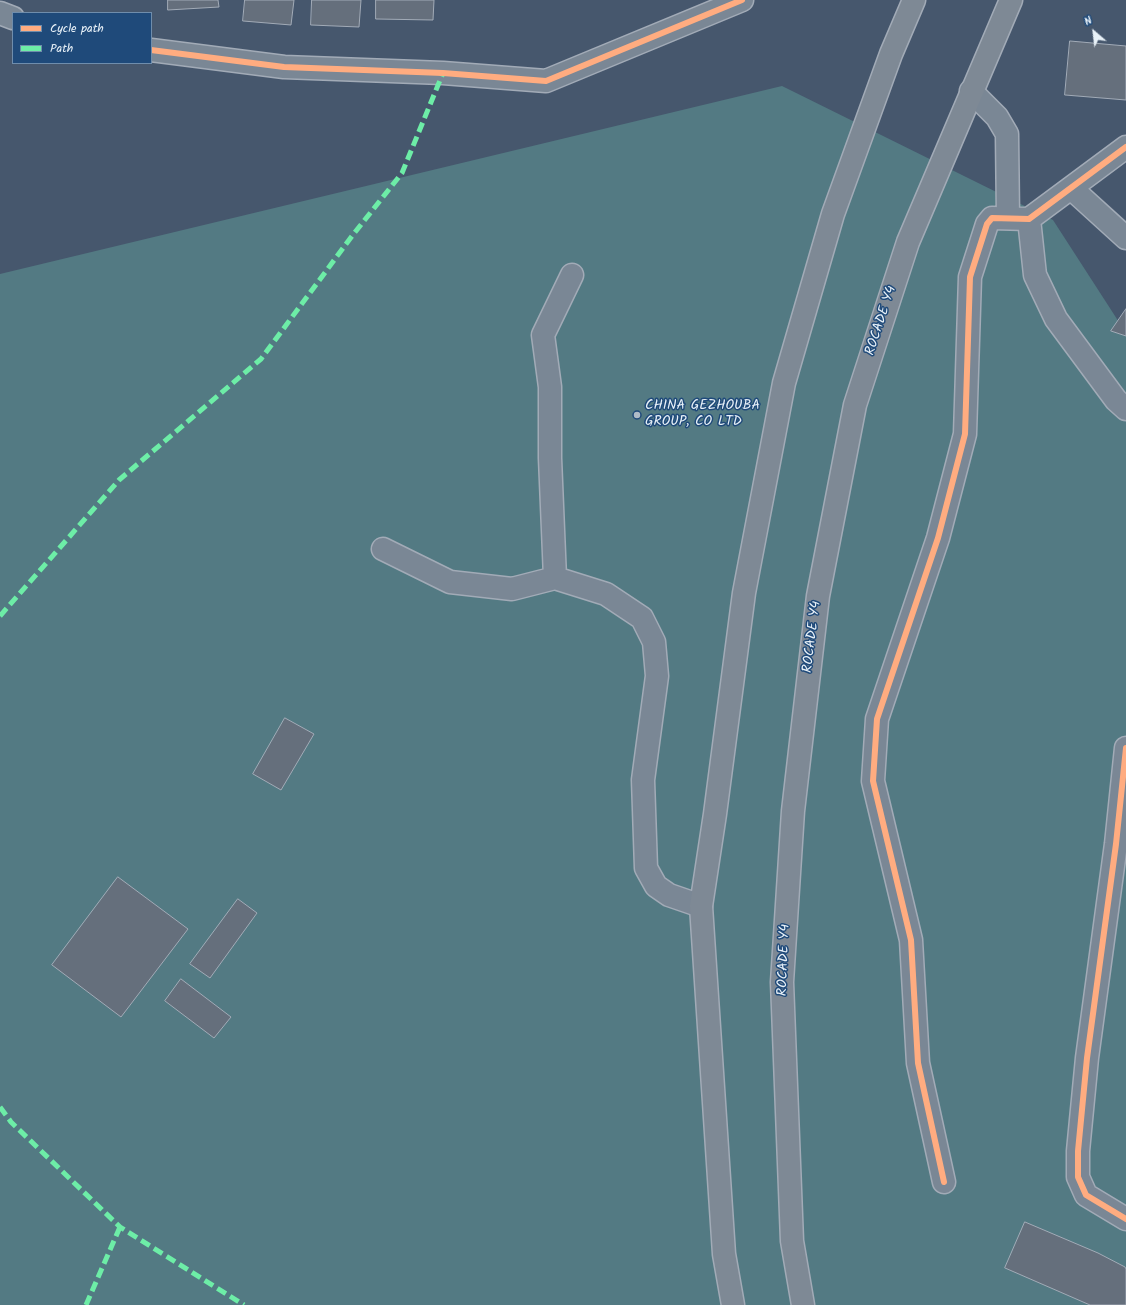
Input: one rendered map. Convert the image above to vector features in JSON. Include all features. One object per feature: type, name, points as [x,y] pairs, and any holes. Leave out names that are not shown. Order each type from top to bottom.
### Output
[{"type":"highway","points":[[733,1305],[724,1254],[701,906],[715,814],[744,592],[784,383],[833,214],[891,54],[914,0]]},
{"type":"highway","name":"ROCADE Y4","points":[[803,1305],[792,1241],[782,982],[793,811],[818,596],[855,405],[908,242],[1010,0]]},
{"type":"street","points":[[152,50],[284,67],[443,73],[546,81],[742,0]]},
{"type":"street","points":[[0,13],[12,18]]},
{"type":"street","points":[[971,92],[997,117],[1007,134],[1018,219],[1035,275],[1056,319],[1116,400],[1126,409]]},
{"type":"street","points":[[944,1182],[918,1063],[911,940],[873,781],[877,720],[938,538],[965,434],[970,277],[987,224],[992,218],[1018,219],[1071,188],[1126,147]]},
{"type":"street","points":[[1071,188],[1126,238]]},
{"type":"street","points":[[555,578],[550,458],[550,387],[543,335],[572,275]]},
{"type":"street","points":[[383,549],[450,582],[512,589],[555,578],[606,594],[642,618],[654,642],[657,676],[642,780],[646,868],[656,886],[669,895],[701,906]]},
{"type":"street","points":[[1126,748],[1116,844],[1087,1058],[1078,1150],[1078,1177],[1086,1195],[1126,1219]]},
{"type":"green space","points":[[782,86],[1053,220],[1126,333],[1126,1305],[0,1305],[0,274]]},
{"type":"building","points":[[168,0],[218,0],[219,7],[168,10]]},
{"type":"building","points":[[245,0],[294,0],[291,25],[243,21]]},
{"type":"building","points":[[312,0],[361,0],[359,27],[311,25]]},
{"type":"building","points":[[376,0],[434,0],[433,20],[376,19]]},
{"type":"building","points":[[1070,41],[1126,46],[1126,100],[1065,95]]},
{"type":"building","points":[[1126,309],[1126,336],[1111,331]]},
{"type":"building","points":[[285,718],[314,734],[281,790],[253,774]]},
{"type":"building","points":[[118,877],[188,929],[121,1017],[52,965]]},
{"type":"building","points":[[238,899],[257,913],[210,978],[190,964]]},
{"type":"building","points":[[181,979],[231,1017],[214,1038],[165,1001]]},
{"type":"building","points":[[1025,1222],[1098,1253],[1125,1267],[1126,1305],[1090,1305],[1005,1268]]},
{"type":"marked path","points":[[0,616],[119,480],[261,359],[352,236],[402,173],[443,73]]},
{"type":"marked path","points":[[0,1107],[11,1122],[120,1227],[244,1305]]},
{"type":"marked path","points":[[86,1305],[120,1227]]},
{"type":"cycle path","points":[[152,50],[284,67],[443,73],[546,81],[742,0]]},
{"type":"cycle path","points":[[944,1182],[918,1063],[911,940],[873,781],[877,719],[938,538],[965,434],[970,277],[987,224],[992,218],[1029,219],[1126,147]]},
{"type":"cycle path","points":[[1126,748],[1116,844],[1087,1058],[1078,1151],[1078,1177],[1086,1195],[1126,1219]]},
{"type":"place","name":"CHINA GEZHOUBA GROUP, CO LTD","points":[[637,415]]}]
